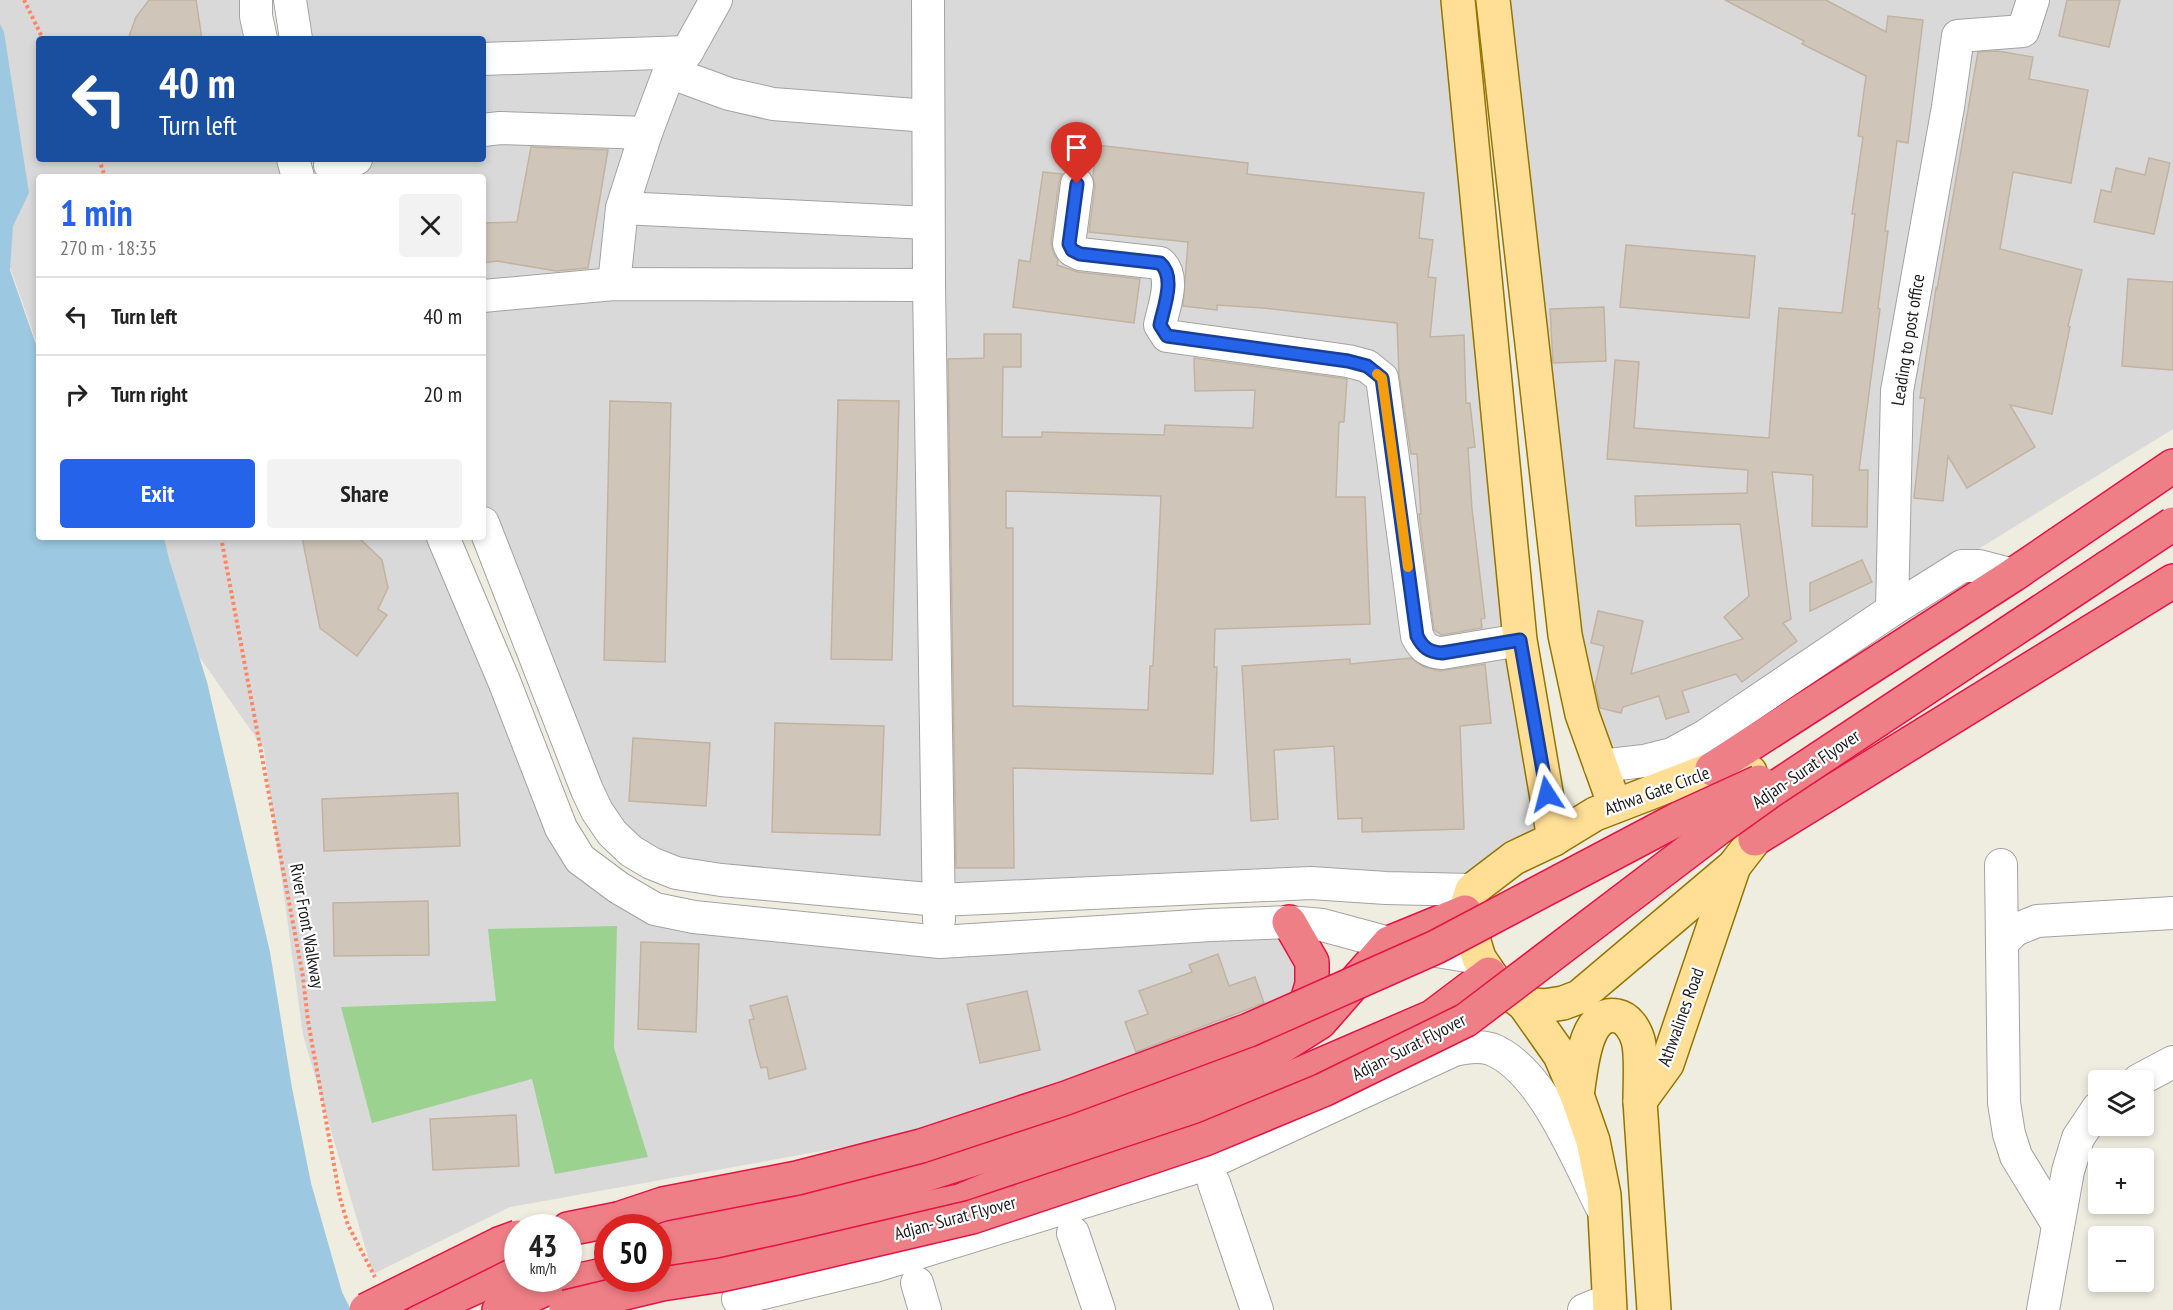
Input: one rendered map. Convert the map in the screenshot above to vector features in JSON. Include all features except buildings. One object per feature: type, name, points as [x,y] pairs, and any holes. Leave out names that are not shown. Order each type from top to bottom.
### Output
[{"type":"highway","points":[[1712,769],[2013,575],[2173,466]]},
{"type":"highway","name":"Adjan- Surat Flyover","points":[[582,1226],[618,1219],[663,1204],[798,1178],[921,1146],[1066,1098],[1249,1030],[1425,952],[1678,819],[1763,780],[2173,511]]},
{"type":"highway","name":"Adjan- Surat Flyover","points":[[561,1310],[662,1284],[731,1273],[972,1216],[1205,1139],[1323,1090],[1466,1020],[1769,792],[2173,524]]},
{"type":"highway","points":[[1755,839],[2173,581]]},
{"type":"highway","points":[[672,1228],[915,1178],[1036,1139],[1231,1070],[1279,1048],[1320,1022],[1389,943],[1469,901]]},
{"type":"highway","points":[[1279,1048],[1300,1027],[1312,984],[1312,962],[1289,922]]},
{"type":"highway","points":[[672,1261],[960,1201],[1053,1162],[1265,1089],[1432,1017],[1484,966]]},
{"type":"highway","points":[[373,1297],[504,1242]]},
{"type":"highway","points":[[424,1310],[515,1292]]},
{"type":"main road","points":[[1458,0],[1520,640],[1554,839]]},
{"type":"main road","points":[[1493,0],[1565,635],[1582,714],[1615,806]]},
{"type":"main road","name":"Athwa Gate Circle","points":[[1469,901],[1515,858],[1554,839],[1595,814],[1712,769],[1750,772],[1764,816],[1755,839],[1734,866],[1579,997],[1563,1003],[1544,1006],[1524,1004]]},
{"type":"main road","name":"Athwalines Road","points":[[1640,1101],[1667,1064],[1734,866]]},
{"type":"main road","points":[[1469,901],[1484,966],[1496,983],[1524,1004],[1560,1055],[1593,1141],[1604,1195],[1605,1212],[1601,1307]]},
{"type":"main road","points":[[1577,1095],[1584,1053],[1597,1021],[1606,1016],[1620,1017],[1630,1024],[1638,1041],[1654,1310]]},
{"type":"street","points":[[256,0],[256,16],[260,36]]},
{"type":"street","points":[[290,0],[296,36]]},
{"type":"street","points":[[614,284],[622,208],[646,133],[678,62],[716,0]]},
{"type":"street","points":[[928,0],[928,223],[940,942]]},
{"type":"street","name":"Leading to post office","points":[[1892,610],[1898,391],[1948,107],[1958,36],[2023,32],[2033,0]]},
{"type":"street","points":[[486,59],[678,62],[729,94],[772,104],[928,116]]},
{"type":"street","points":[[486,130],[500,128],[646,133]]},
{"type":"street","points":[[1077,184],[1069,244],[1072,250],[1080,254],[1160,263],[1166,269],[1169,280],[1160,325],[1167,336],[1348,361],[1367,366],[1382,378],[1417,636],[1422,646],[1431,652],[1442,653],[1520,640]]},
{"type":"street","points":[[622,208],[928,223]]},
{"type":"street","points":[[486,296],[614,284],[929,285]]},
{"type":"street","points":[[486,531],[597,811],[612,833],[631,851],[651,863],[676,873],[721,880],[939,900],[1311,883],[1386,888],[1469,901]]},
{"type":"street","points":[[444,540],[504,681],[561,828],[580,859],[619,888],[655,909],[694,917],[940,942],[1289,922],[1322,925],[1484,966]]},
{"type":"street","points":[[1600,766],[1644,761],[1672,754],[1706,736],[1892,610],[1962,566],[1979,566],[2013,575]]},
{"type":"street","points":[[2001,864],[2004,1103],[2009,1134],[2016,1156],[2058,1225]]},
{"type":"street","points":[[2001,943],[2015,930],[2037,921],[2173,913]]},
{"type":"street","points":[[738,1299],[875,1266],[1207,1164],[1454,1050],[1470,1046],[1491,1049],[1520,1068],[1543,1095],[1605,1212]]},
{"type":"street","points":[[2154,1072],[2173,1062]]},
{"type":"street","points":[[2038,1310],[2058,1225],[2067,1171],[2078,1138],[2088,1123]]},
{"type":"street","points":[[1214,1183],[1257,1310]]},
{"type":"street","points":[[1072,1233],[1099,1310]]},
{"type":"path","points":[[24,0],[42,36]]},
{"type":"path","name":"River Front Walkway","points":[[222,540],[303,977],[308,1021],[340,1198],[373,1297]]},
{"type":"shaded area","points":[[0,0],[246,0],[252,36],[36,36],[36,162],[287,162],[291,174],[36,174],[36,341],[10,267],[0,59]]},
{"type":"shaded area","points":[[296,0],[1450,0],[1544,825],[1468,880],[931,890],[657,859],[602,807],[486,517],[486,174],[342,174],[336,162],[486,162],[486,36],[302,36]]},
{"type":"shaded area","points":[[1505,0],[2173,0],[2173,429],[1902,596],[1703,730],[1602,764],[1590,735]]},
{"type":"shaded area","points":[[117,540],[434,540],[574,867],[694,922],[1282,931],[1304,963],[1302,999],[922,1133],[510,1207],[373,1274],[303,1035],[264,749]]},
{"type":"green space","points":[[617,926],[614,1048],[648,1157],[555,1174],[532,1079],[372,1123],[341,1007],[496,1001],[488,929]]},
{"type":"water","points":[[0,24],[4,32],[29,193],[13,226],[10,270],[36,344],[36,540],[165,540],[207,682],[270,952],[292,1088],[311,1183],[342,1292],[351,1310],[0,1310]]},
{"type":"slow traffic","points":[[1377,374],[1382,378],[1408,567]]},
{"type":"route","points":[[1077,184],[1069,244],[1072,250],[1080,254],[1160,263],[1166,269],[1169,280],[1160,325],[1167,336],[1328,357],[1367,366],[1382,378],[1417,636],[1422,646],[1431,652],[1442,653],[1520,640],[1547,794]]}]
